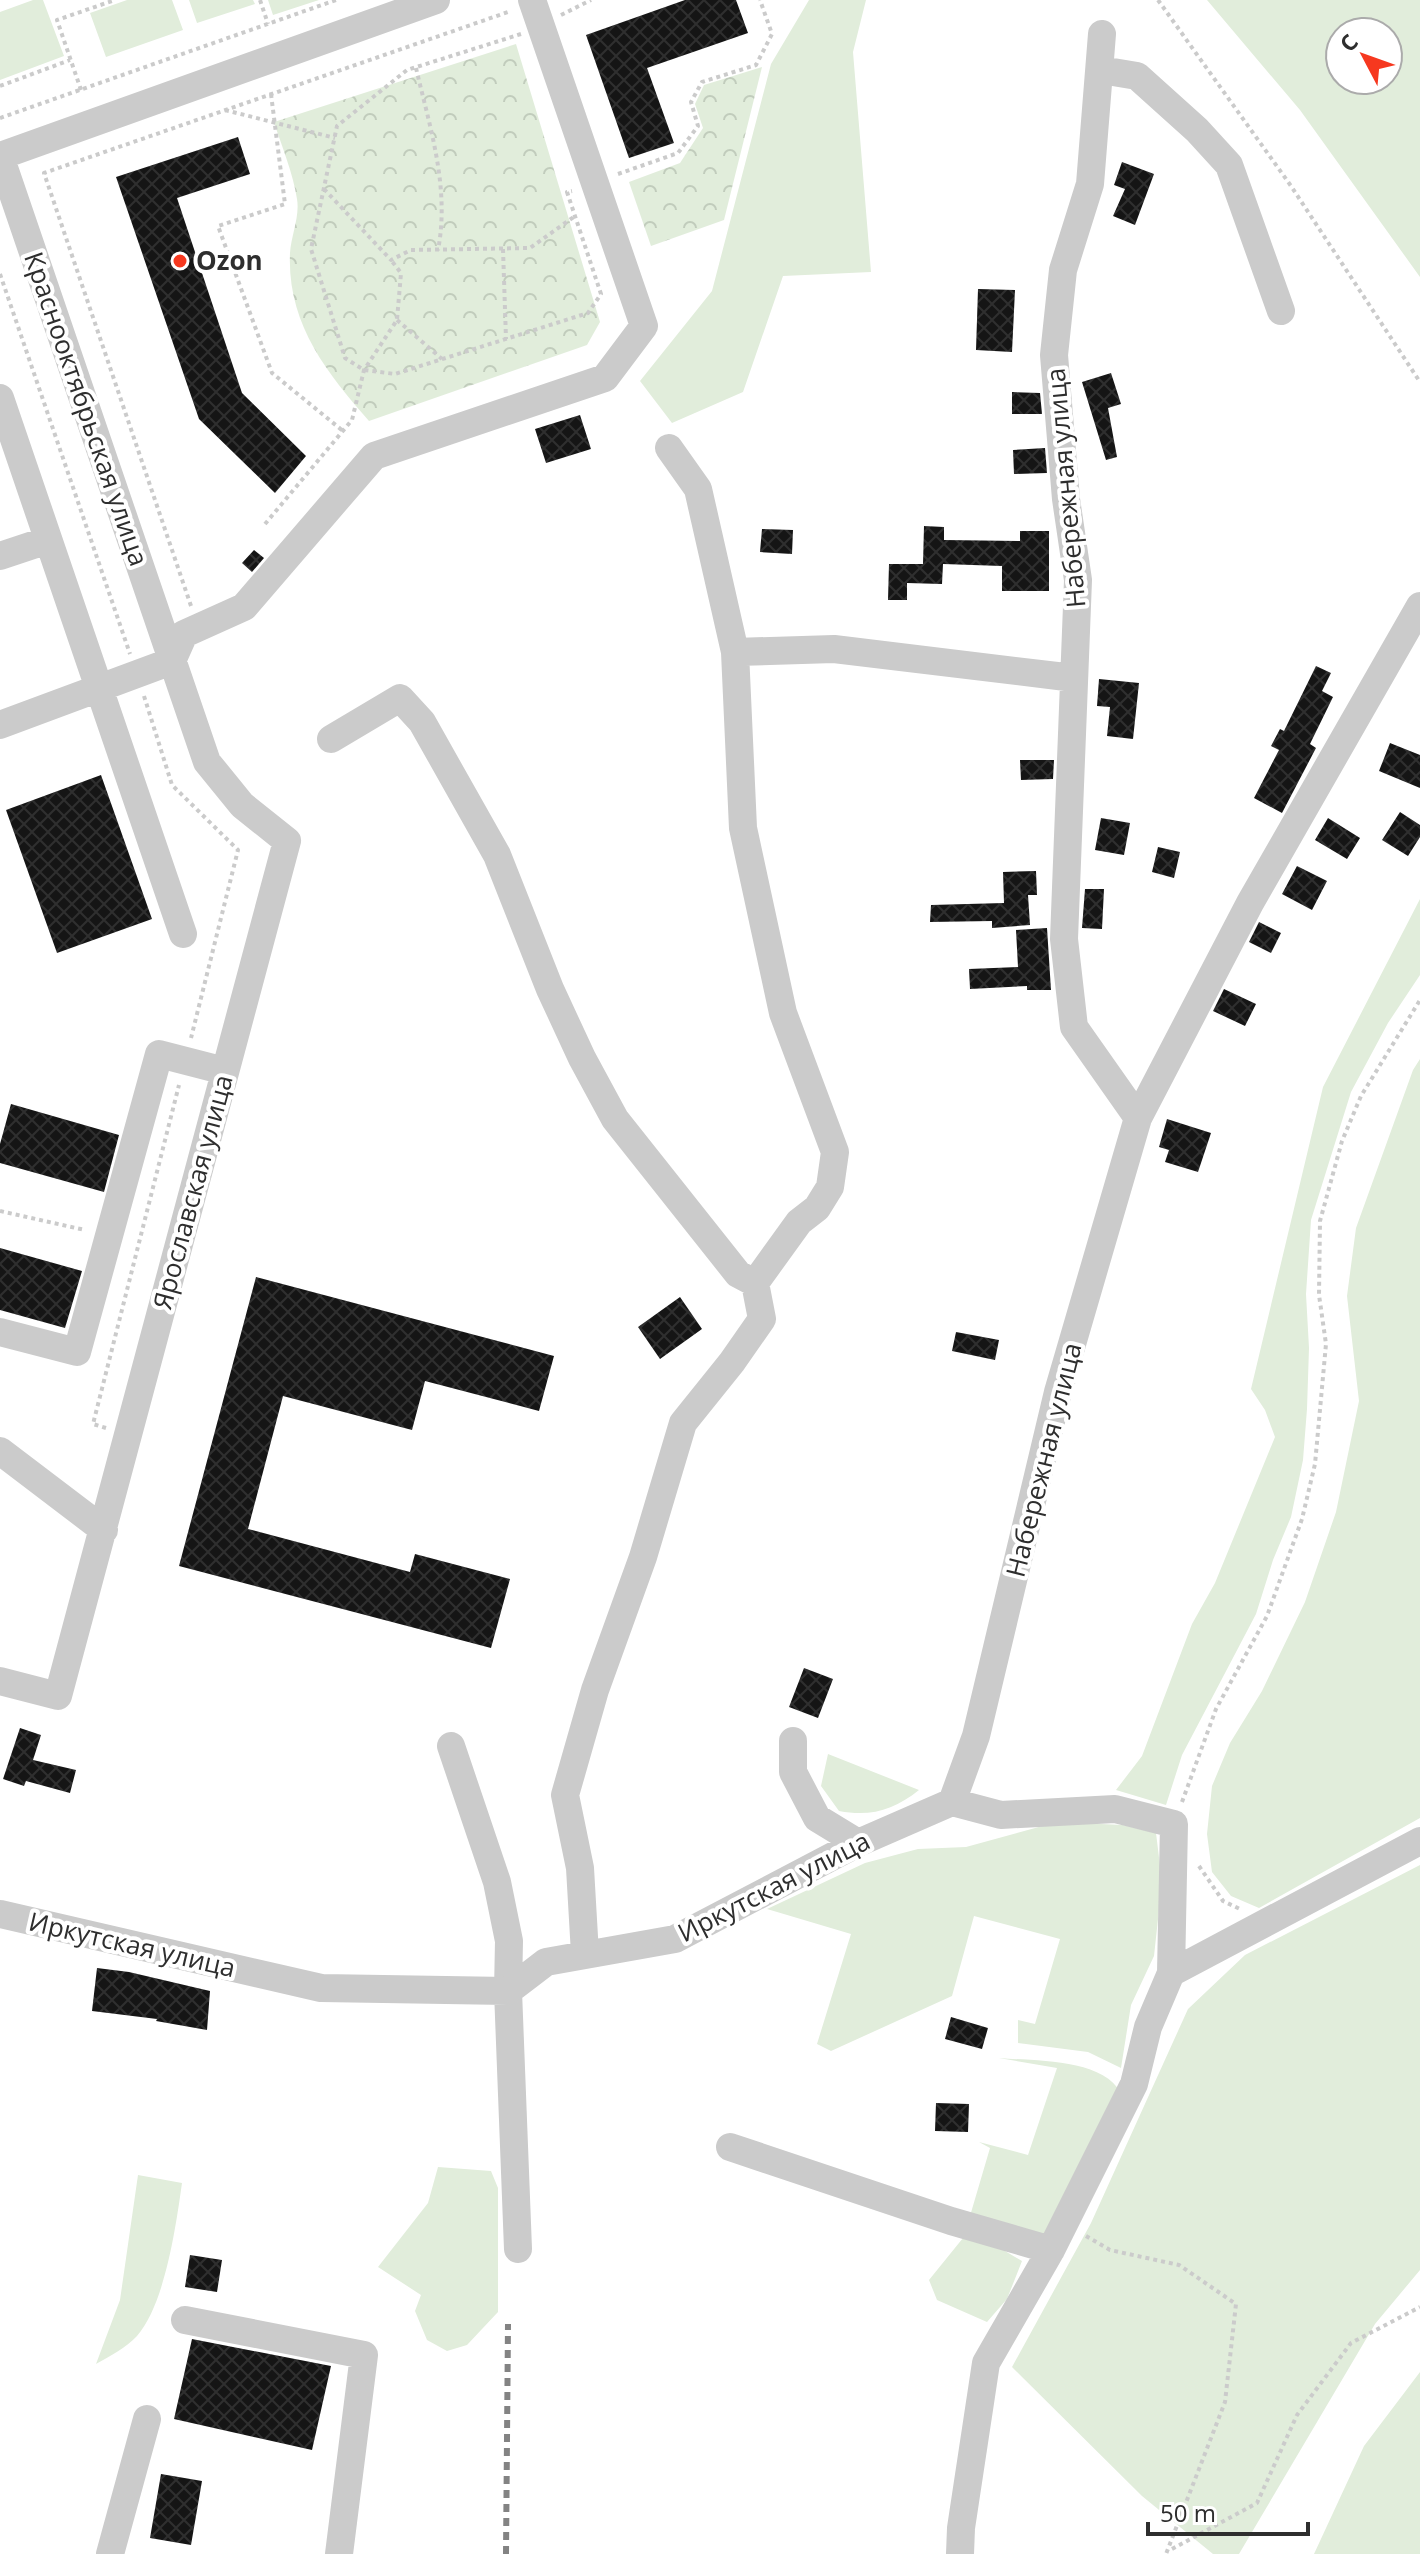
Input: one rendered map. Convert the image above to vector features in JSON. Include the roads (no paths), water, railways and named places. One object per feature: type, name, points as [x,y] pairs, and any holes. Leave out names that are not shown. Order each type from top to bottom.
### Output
[{"type":"street","points":[[0,156],[436,0]]},
{"type":"street","points":[[0,725],[172,661],[184,634],[244,607],[374,456],[605,378],[644,326],[536,10]]},
{"type":"street","name":"Набережная улица","points":[[1102,34],[1090,184],[1063,270],[1054,355],[1066,499],[1078,580],[1064,939],[1074,1027],[1138,1118]]},
{"type":"street","points":[[1101,70],[1137,76],[1197,130],[1229,165],[1281,311]]},
{"type":"street","name":"Краснооктябрьская улица","points":[[0,156],[172,661]]},
{"type":"street","points":[[0,398],[183,934]]},
{"type":"street","points":[[585,1954],[580,1868],[565,1795],[595,1690],[643,1557],[683,1423],[762,1319],[755,1283],[799,1222],[817,1208],[830,1187],[835,1152],[783,1013],[743,828],[735,652],[698,489],[669,448]]},
{"type":"street","points":[[0,556],[48,540]]},
{"type":"street","name":"Набережная улица","points":[[952,1802],[976,1736],[1058,1392],[1138,1118],[1250,903],[1420,606]]},
{"type":"street","points":[[735,652],[834,649],[1074,678]]},
{"type":"street","name":"Ярославская улица","points":[[0,1681],[58,1696],[287,841],[242,805],[207,762],[172,661]]},
{"type":"street","points":[[331,739],[400,698],[422,722],[497,855],[550,989],[615,1119],[738,1274],[755,1283]]},
{"type":"street","points":[[0,1332],[77,1352],[159,1054],[225,1071]]},
{"type":"street","points":[[0,1451],[104,1530]]},
{"type":"street","points":[[793,1741],[793,1772],[817,1818],[858,1843]]},
{"type":"street","points":[[451,1746],[497,1882],[509,1941],[508,1991],[518,2249]]},
{"type":"street","points":[[952,1802],[1001,1815],[1115,1809],[1174,1824],[1171,1973],[1148,2027],[1134,2084],[1051,2250],[986,2363],[961,2528],[960,2554]]},
{"type":"street","name":"Иркутская улица","points":[[0,1914],[321,1988],[508,1991],[546,1962],[675,1939],[858,1843],[952,1802]]},
{"type":"street","points":[[1171,1973],[1420,1841]]},
{"type":"street","points":[[730,2147],[951,2221],[1051,2250]]},
{"type":"street","points":[[185,2320],[364,2355],[339,2554]]},
{"type":"street","points":[[110,2554],[147,2419]]},
{"type":"railway","points":[[506,2554],[508,2324]]},
{"type":"place","name":"Ozon","points":[[180,261]]}]
